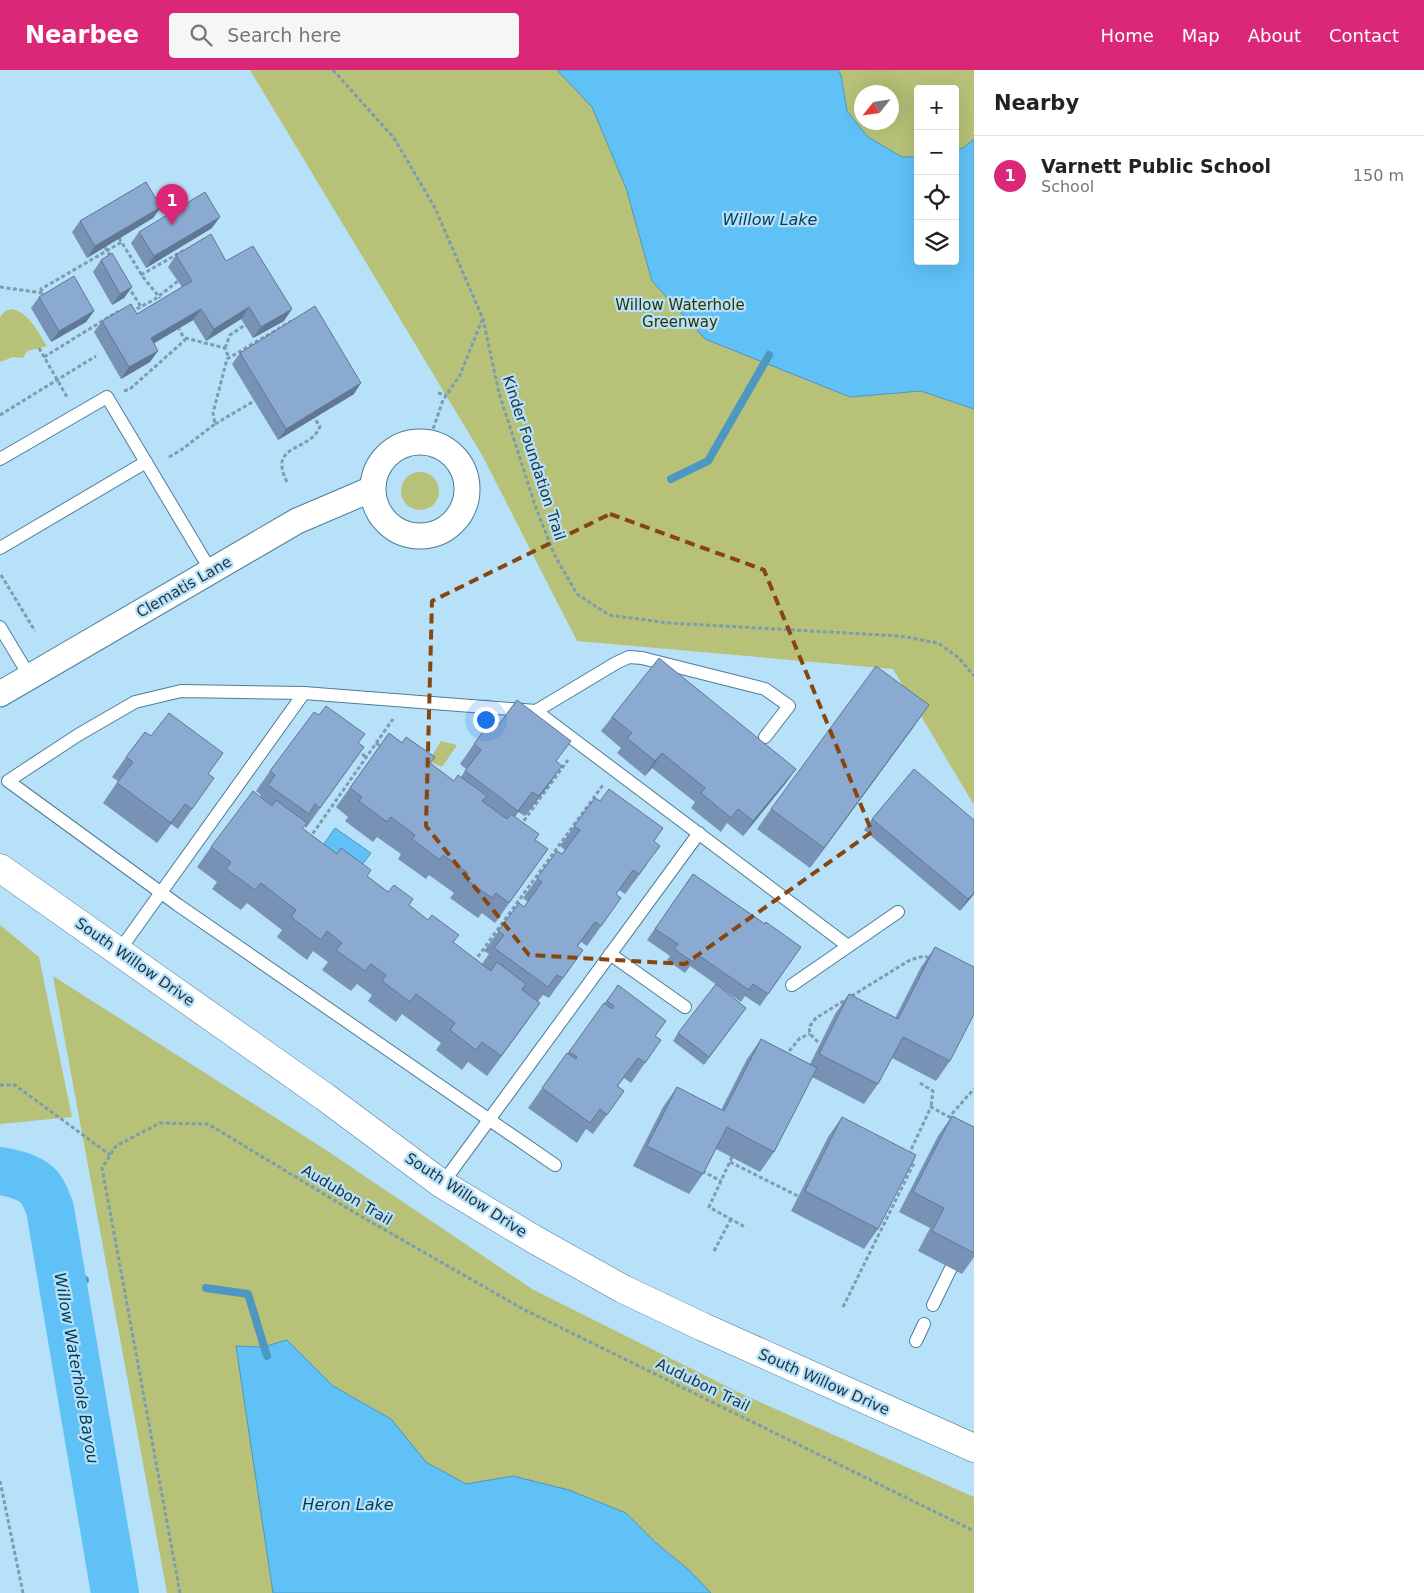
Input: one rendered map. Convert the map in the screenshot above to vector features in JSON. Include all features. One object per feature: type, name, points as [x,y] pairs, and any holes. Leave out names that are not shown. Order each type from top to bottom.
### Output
[{"type":"street","points":[[408,442],[429,442],[448,450],[462,466],[467,487],[465,503],[458,517],[446,528],[431,535],[416,536],[399,531],[385,521],[376,506],[372,489],[376,468],[389,451],[408,442]]},
{"type":"street","name":"Clematis Lane","points":[[0,694],[297,521],[372,489]]},
{"type":"street","name":"South Willow Drive","points":[[0,868],[325,1096],[442,1184],[537,1241],[623,1289],[754,1351],[974,1448]]},
{"type":"lane","points":[[0,459],[107,397],[211,571]]},
{"type":"lane","points":[[0,548],[146,462]]},
{"type":"lane","points":[[0,628],[30,677]]},
{"type":"lane","points":[[536,711],[616,663],[629,657],[642,658],[765,689],[789,706],[765,737]]},
{"type":"lane","points":[[555,1165],[161,892],[8,781],[78,735],[135,702],[181,691],[304,694],[536,711],[848,946]]},
{"type":"lane","points":[[119,950],[304,694]]},
{"type":"lane","points":[[442,1184],[699,833]]},
{"type":"lane","points":[[792,985],[898,912]]},
{"type":"lane","points":[[610,954],[685,1007]]},
{"type":"lane","points":[[933,1305],[951,1268]]},
{"type":"lane","points":[[916,1341],[924,1324]]},
{"type":"path","name":"Kinder Foundation Trail","points":[[333,70],[394,138],[434,208],[482,319],[499,393],[535,505],[554,554],[577,594],[609,615],[669,623],[900,636],[938,643],[959,658],[974,676]]},
{"type":"path","points":[[46,299],[41,289],[121,240],[141,275],[165,304]]},
{"type":"path","points":[[141,275],[191,246]]},
{"type":"path","points":[[106,249],[112,259]]},
{"type":"path","points":[[44,357],[116,312],[132,312],[159,297],[178,281]]},
{"type":"path","points":[[126,283],[140,307]]},
{"type":"path","points":[[0,287],[43,293]]},
{"type":"path","points":[[215,424],[213,413],[227,359],[302,314]]},
{"type":"path","points":[[429,442],[443,400],[460,375],[482,319]]},
{"type":"path","points":[[229,358],[225,348],[230,335],[245,325]]},
{"type":"path","points":[[108,399],[130,389],[186,340],[179,328]]},
{"type":"path","points":[[184,338],[225,348]]},
{"type":"path","points":[[39,348],[78,414]]},
{"type":"path","points":[[0,414],[96,356]]},
{"type":"path","points":[[438,393],[446,395]]},
{"type":"path","points":[[169,456],[181,450],[215,424],[254,401]]},
{"type":"path","points":[[287,482],[281,465],[283,458],[289,451],[314,438],[320,426],[314,418]]},
{"type":"path","points":[[1,575],[35,631]]},
{"type":"path","points":[[308,840],[406,701]]},
{"type":"path","points":[[376,743],[384,748]]},
{"type":"path","points":[[516,832],[580,744]]},
{"type":"path","points":[[352,746],[366,757]]},
{"type":"path","points":[[469,969],[614,769]]},
{"type":"path","points":[[537,860],[544,865]]},
{"type":"path","points":[[818,1042],[810,1034],[809,1026],[816,1018],[910,960],[924,956],[930,959]]},
{"type":"path","points":[[782,1060],[800,1038],[810,1034]]},
{"type":"path","points":[[843,1307],[914,1163],[910,1152],[931,1107],[933,1091],[920,1083]]},
{"type":"path","points":[[0,1085],[15,1085],[110,1155],[102,1168],[180,1593]]},
{"type":"path","points":[[931,1107],[949,1116],[974,1090]]},
{"type":"path","name":"Audubon Trail","points":[[110,1155],[116,1146],[160,1123],[208,1124],[357,1214],[523,1309],[974,1531]]},
{"type":"path","points":[[732,1157],[709,1207],[745,1227]]},
{"type":"path","points":[[730,1162],[798,1196]]},
{"type":"path","points":[[701,1170],[721,1181]]},
{"type":"path","points":[[714,1251],[731,1219]]},
{"type":"path","points":[[0,1481],[23,1593]]},
{"type":"highlighted area","points":[[610,514],[764,570],[872,832],[685,964],[529,955],[426,826],[432,601]]},
{"type":"green space","name":"Willow Waterhole Greenway","points":[[250,70],[974,70],[974,805],[893,669],[577,641],[482,455]]},
{"type":"green space","points":[[13,309],[29,319],[47,346],[27,351],[23,358],[13,357],[0,362],[0,317],[5,311]]},
{"type":"green space","points":[[420,472],[427,473],[433,478],[438,484],[438,498],[433,504],[427,509],[420,510],[413,509],[407,504],[402,498],[401,491],[402,484],[407,478],[413,473]]},
{"type":"green space","points":[[441,741],[457,745],[442,767],[429,761]]},
{"type":"green space","points":[[0,925],[39,957],[72,1117],[0,1124]]},
{"type":"green space","points":[[53,976],[326,1150],[532,1289],[742,1394],[974,1497],[974,1593],[167,1593]]},
{"type":"water","name":"Willow Lake","points":[[557,70],[838,70],[841,75],[847,111],[854,120],[854,130],[862,130],[868,137],[902,157],[914,157],[914,265],[959,265],[959,149],[974,139],[974,409],[921,391],[850,397],[705,339],[652,281],[626,188],[592,107]]},
{"type":"water","points":[[335,828],[371,853],[356,873],[321,848]]},
{"type":"water","name":"Heron Lake","points":[[287,1340],[333,1386],[391,1419],[426,1462],[466,1484],[513,1476],[569,1490],[626,1513],[656,1543],[689,1570],[711,1593],[273,1593],[236,1346],[263,1347]]},
{"type":"building","points":[[146,182],[161,207],[95,246],[80,221]]},
{"type":"building","points":[[205,192],[220,217],[154,256],[139,232]]},
{"type":"building","points":[[211,234],[226,261],[253,246],[292,309],[261,327],[249,307],[214,329],[201,309],[151,338],[158,351],[129,367],[102,321],[131,304],[137,314],[192,281],[176,255]]},
{"type":"building","points":[[112,253],[132,287],[120,294],[101,260]]},
{"type":"building","points":[[74,276],[94,311],[59,331],[39,297]]},
{"type":"building","points":[[315,306],[361,383],[286,429],[240,353]]},
{"type":"building","points":[[659,658],[796,769],[753,821],[738,809],[731,818],[701,793],[705,788],[662,753],[655,761],[627,738],[632,733],[612,717]]},
{"type":"building","points":[[876,666],[929,705],[824,848],[771,809]]},
{"type":"building","points":[[517,700],[571,741],[556,761],[562,766],[539,796],[532,792],[518,811],[465,771],[481,750],[474,744],[492,719],[499,724]]},
{"type":"building","points":[[326,706],[365,734],[358,743],[364,747],[320,808],[315,804],[309,814],[268,785],[275,775],[270,771],[314,712],[319,715]]},
{"type":"building","points":[[169,713],[223,753],[208,774],[214,778],[192,809],[185,804],[171,823],[117,783],[133,762],[126,757],[145,732],[151,736]]},
{"type":"building","points":[[389,733],[402,743],[406,737],[435,757],[430,763],[454,781],[458,775],[487,796],[482,801],[507,819],[511,814],[539,834],[535,840],[548,849],[509,903],[496,893],[492,898],[464,878],[468,873],[443,855],[440,860],[412,839],[415,835],[391,817],[387,822],[359,801],[362,797],[350,788]]},
{"type":"building","points":[[914,769],[974,820],[974,893],[968,899],[872,819]]},
{"type":"building","points":[[609,789],[663,828],[654,841],[660,846],[639,874],[633,870],[616,894],[621,898],[601,926],[595,922],[577,946],[583,950],[563,978],[557,975],[548,987],[494,948],[504,935],[498,931],[519,903],[524,907],[542,882],[537,878],[557,851],[562,854],[580,830],[574,826],[595,798],[600,801]]},
{"type":"building","points":[[253,791],[272,806],[276,800],[307,823],[302,828],[337,854],[341,848],[371,870],[367,876],[388,892],[394,885],[413,899],[409,905],[428,920],[432,915],[459,935],[453,942],[491,971],[497,962],[526,984],[522,990],[540,1003],[501,1056],[482,1042],[476,1050],[450,1030],[455,1023],[416,994],[410,1002],[382,981],[386,975],[371,964],[365,971],[336,950],[342,943],[327,931],[321,940],[291,917],[296,910],[261,883],[255,890],[226,869],[231,862],[211,847]]},
{"type":"building","points":[[693,874],[801,947],[768,994],[753,984],[749,990],[698,955],[693,962],[674,949],[678,944],[655,929]]},
{"type":"building","points":[[935,947],[974,967],[974,1014],[950,1061],[903,1037],[878,1084],[819,1054],[849,994],[898,1019]]},
{"type":"building","points":[[716,984],[746,1008],[709,1057],[678,1033]]},
{"type":"building","points":[[618,985],[666,1021],[655,1036],[661,1040],[645,1063],[638,1058],[617,1086],[624,1091],[607,1115],[600,1109],[590,1123],[542,1088],[567,1053],[576,1059],[577,1057],[569,1052],[604,1003],[612,1009],[614,1006],[607,1001]]},
{"type":"building","points":[[761,1039],[817,1068],[774,1152],[727,1127],[703,1174],[647,1146],[677,1087],[724,1111]]},
{"type":"building","points":[[952,1116],[974,1127],[974,1253],[932,1231],[944,1208],[913,1192]]},
{"type":"building","points":[[842,1117],[916,1155],[878,1229],[805,1191]]},
{"type":"waterway","points":[[671,479],[708,461],[769,355]]},
{"type":"waterway","name":"Willow Waterhole Bayou","points":[[0,1171],[29,1179],[39,1186],[50,1209],[115,1593]]},
{"type":"waterway","points":[[63,1284],[85,1280]]},
{"type":"waterway","points":[[206,1288],[248,1294],[267,1356]]},
{"type":"place","name":"Varnett Public School","points":[[172,225]]}]
